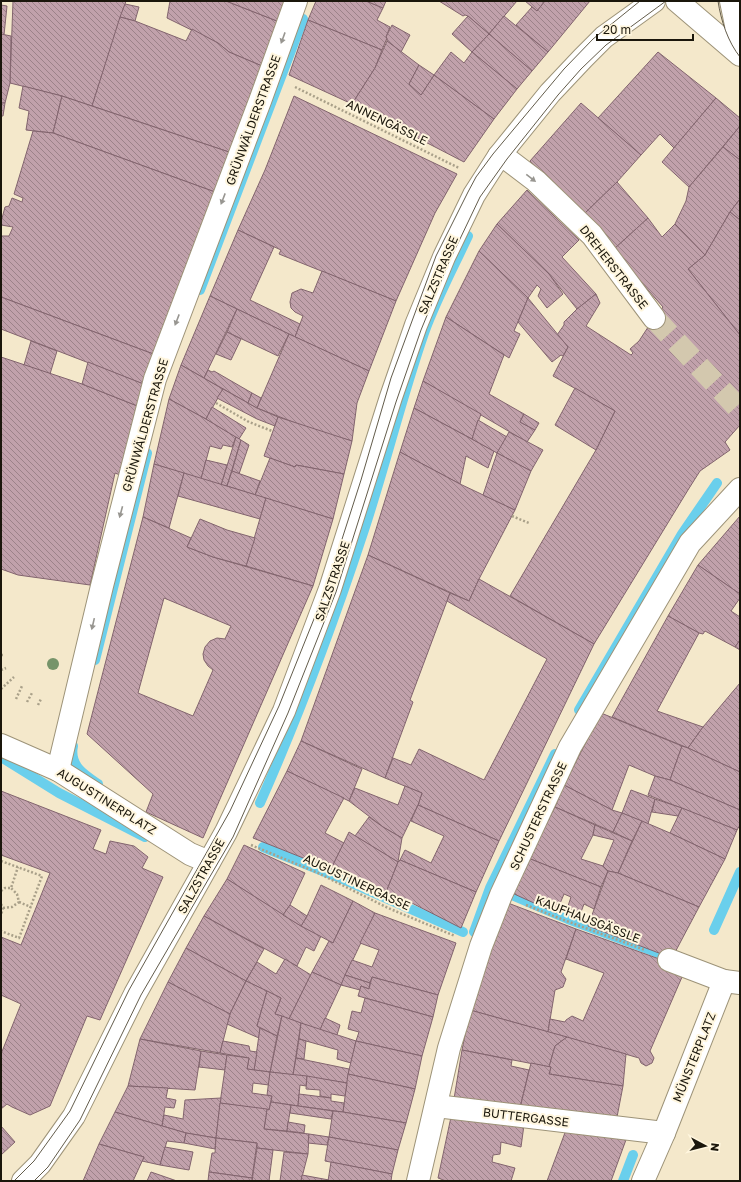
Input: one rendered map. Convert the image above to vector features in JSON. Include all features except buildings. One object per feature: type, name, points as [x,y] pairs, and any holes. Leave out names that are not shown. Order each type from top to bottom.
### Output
[{"type":"street","name":"GRÜNWÄLDERSTRASSE","points":[[58,770],[102,586],[155,379],[260,101],[296,1]]},
{"type":"street","name":"SALZSTRASSE","points":[[23,1181],[40,1164],[74,1116],[200,858],[226,832],[284,710],[330,589],[416,325],[444,257],[483,180],[499,156],[550,93],[583,58],[604,37],[654,1]]},
{"type":"street","points":[[677,1],[740,55]]},
{"type":"street","points":[[731,1],[736,26],[740,36]]},
{"type":"street","name":"DREHERSTRASSE","points":[[499,156],[507,159],[536,181],[592,235],[654,318]]},
{"type":"street","name":"SCHUSTERSTRASSE","points":[[418,1181],[449,1048],[481,946],[501,895],[570,747],[690,543],[740,489]]},
{"type":"street","name":"AUGUSTINERPLATZ","points":[[1,745],[58,770],[200,858]]},
{"type":"street","name":"MÜNSTERPLATZ","points":[[643,1181],[732,982],[669,960]]},
{"type":"street","name":"BUTTERGASSE","points":[[436,1106],[664,1133]]},
{"type":"path","name":"ANNENGÄSSLE","points":[[289,84],[483,180]]},
{"type":"path","points":[[216,403],[249,422],[272,431]]},
{"type":"path","points":[[512,516],[529,524]]},
{"type":"path","points":[[1,670],[6,668]]},
{"type":"path","points":[[1,689],[14,677]]},
{"type":"path","points":[[16,699],[22,686]]},
{"type":"path","points":[[27,702],[32,692]]},
{"type":"path","points":[[38,705],[41,699]]},
{"type":"path","name":"AUGUSTINERGASSE","points":[[226,832],[233,837],[318,873],[388,908],[481,946]]},
{"type":"path","points":[[1,861],[42,876],[19,938],[1,931]]},
{"type":"path","points":[[11,888],[18,867]]},
{"type":"path","points":[[1,891],[5,888],[11,888],[17,894],[19,902]]},
{"type":"path","name":"KAUFHAUSGÄSSLE","points":[[501,895],[566,922],[586,928],[669,960]]},
{"type":"path","points":[[19,902],[31,907]]},
{"type":"path","points":[[4,908],[12,907],[19,902]]},
{"type":"path","points":[[1,904],[4,908]]},
{"type":"path","points":[[1,915],[4,908]]},
{"type":"waterway","points":[[200,290],[303,19]]},
{"type":"waterway","points":[[260,803],[302,703],[352,567],[424,333],[439,296],[468,236]]},
{"type":"waterway","points":[[95,660],[147,453]]},
{"type":"waterway","points":[[579,710],[682,534],[717,483]]},
{"type":"waterway","points":[[73,746],[72,753],[75,764],[82,773],[98,784]]},
{"type":"waterway","points":[[474,932],[490,888],[555,754]]},
{"type":"waterway","points":[[1,757],[59,793],[145,837]]},
{"type":"waterway","points":[[263,847],[338,877],[463,932]]},
{"type":"waterway","points":[[714,930],[740,872]]},
{"type":"waterway","points":[[514,896],[568,919],[672,958]]},
{"type":"waterway","points":[[623,1181],[633,1155]]},
{"type":"tunnel","points":[[654,318],[740,410]]},
{"type":"tram line","points":[[14,1181],[34,1161],[70,1111],[129,990],[230,811],[279,706],[326,589],[361,480],[391,378],[436,256],[468,192],[476,177],[493,154],[564,69],[593,39],[640,1]]},
{"type":"tram line","points":[[34,1181],[48,1167],[80,1120],[141,995],[233,837],[288,713],[336,592],[396,402],[421,330],[449,262],[480,197],[507,159],[558,95],[581,69],[606,45],[666,1]]},
{"type":"tram line","points":[[718,1],[726,31],[732,45],[740,57]]}]
